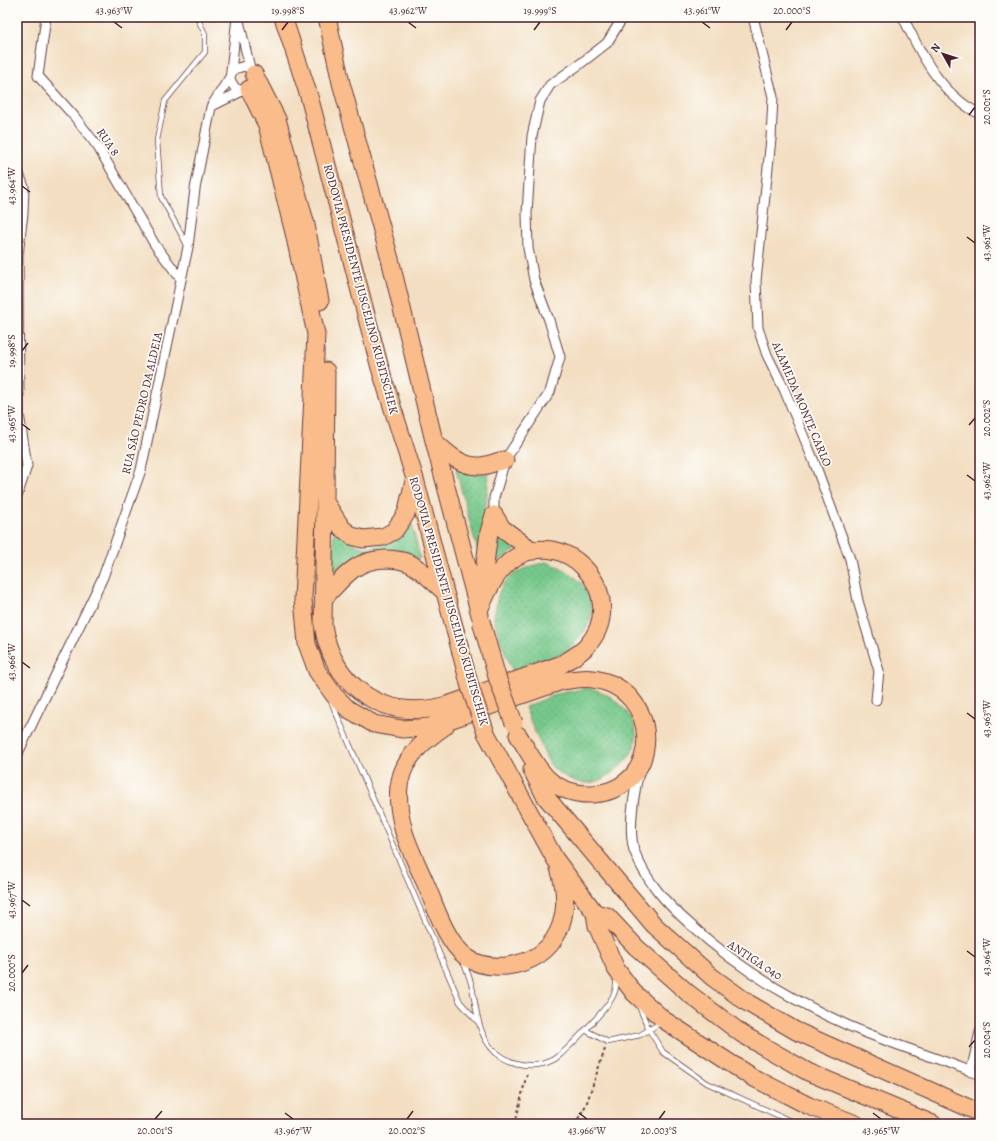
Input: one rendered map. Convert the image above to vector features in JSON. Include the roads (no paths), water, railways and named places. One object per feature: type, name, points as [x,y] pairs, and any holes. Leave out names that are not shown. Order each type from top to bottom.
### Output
[{"type":"highway","name":"RODOVIA PRESIDENTE JUSCELINO KUBITSCHEK","points":[[283,17],[309,96],[380,368],[415,479],[470,687],[486,733],[555,859],[595,913],[607,916],[636,946],[688,993],[742,1034],[808,1072],[933,1124]]},
{"type":"highway","points":[[317,17],[341,83]]},
{"type":"highway","points":[[327,17],[341,83],[390,259],[434,441],[497,677],[533,772],[545,796],[654,925],[712,977],[748,1003],[796,1031],[980,1114]]},
{"type":"highway","points":[[249,81],[278,119],[306,225],[326,333],[325,597],[323,625],[331,652],[346,679],[356,689],[379,702],[401,708],[424,709],[445,706],[562,664],[586,647],[596,632],[602,616],[602,607],[599,590],[592,577],[571,557],[546,550],[533,551],[511,561],[501,570],[493,581],[480,616]]},
{"type":"highway","points":[[249,81],[267,125],[294,232],[316,334],[303,599],[307,644],[322,680],[334,695],[348,709],[365,720],[384,727],[420,728],[454,719],[562,681],[581,678],[601,680],[620,690],[634,702],[639,709],[643,720],[646,744],[641,765],[631,778],[608,791],[587,794],[560,788],[546,778],[516,729]]},
{"type":"highway","points":[[434,441],[450,455],[461,462],[473,466],[481,466],[505,460]]},
{"type":"highway","points":[[325,502],[342,528],[352,536],[363,539],[383,537],[394,531],[403,520],[415,479]]},
{"type":"highway","points":[[480,616],[489,532],[494,515]]},
{"type":"highway","points":[[494,515],[502,528],[533,551]]},
{"type":"highway","points":[[325,597],[350,571],[365,562],[387,559],[400,560],[410,564],[445,592]]},
{"type":"highway","points":[[454,719],[426,739],[412,755],[402,772],[398,792],[401,819],[408,844],[447,931],[459,950],[475,962],[492,966],[521,964],[544,952],[555,939],[564,917],[564,892],[555,859]]},
{"type":"highway","points":[[595,913],[597,926],[616,969],[634,993],[664,1020],[750,1076],[810,1106],[856,1124]]},
{"type":"street","name":"RUA 8","points":[[46,17],[38,76],[74,116],[98,146],[156,245],[181,279]]},
{"type":"street","points":[[238,17],[230,75],[231,83],[235,88],[249,81]]},
{"type":"street","points":[[238,17],[249,81]]},
{"type":"street","points":[[494,515],[494,498],[505,460],[550,392],[560,357],[549,320],[534,280],[528,248],[527,213],[532,136],[540,100],[550,85],[606,43],[623,17]]},
{"type":"street","name":"ALAMEDA MONTE CARLO","points":[[753,17],[773,97],[771,139],[756,281],[758,328],[767,355],[784,389],[815,464],[850,559],[858,601],[879,671],[876,700]]},
{"type":"street","points":[[903,17],[930,69],[952,95],[980,114]]},
{"type":"street","points":[[230,75],[234,69],[239,66],[249,81]]},
{"type":"street","name":"RUA SÃO PEDRO DA ALDEIA","points":[[17,755],[103,577],[141,470],[188,247],[195,189],[211,107],[230,75]]},
{"type":"street","points":[[211,107],[249,81]]},
{"type":"street","points":[[17,170],[24,187],[23,213],[18,255],[19,414],[27,466],[17,496]]},
{"type":"street","name":"ANTIGA 040","points":[[641,765],[633,812],[632,834],[634,849],[653,887],[677,913],[718,949],[789,996],[847,1025],[976,1074]]},
{"type":"street","points":[[976,1074],[980,1032]]},
{"type":"lane","points":[[188,247],[161,197],[157,140],[165,101],[205,52],[205,34],[197,17]]},
{"type":"lane","points":[[322,680],[460,1002],[478,1022]]},
{"type":"lane","points":[[459,950],[472,986],[478,1022],[487,1043],[496,1053],[513,1062],[528,1066],[542,1064],[555,1059],[585,1030],[613,996],[617,987],[616,969]]},
{"type":"lane","points":[[634,993],[649,1030],[663,1052],[707,1083],[797,1124]]},
{"type":"lane","points":[[585,1030],[608,1042],[640,1035],[664,1020]]}]
